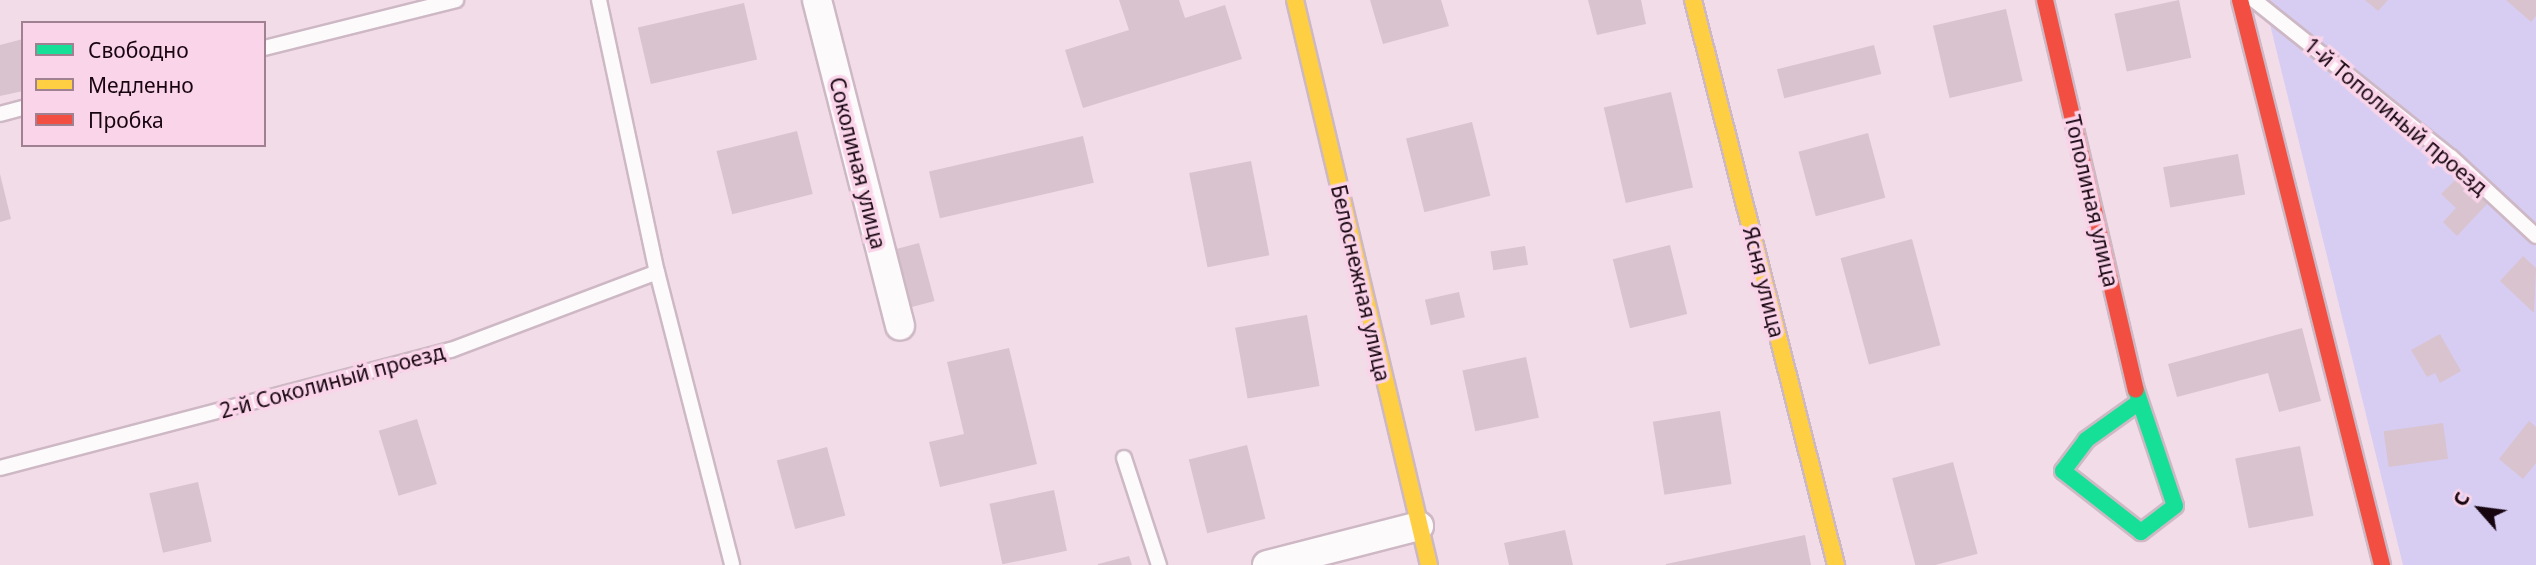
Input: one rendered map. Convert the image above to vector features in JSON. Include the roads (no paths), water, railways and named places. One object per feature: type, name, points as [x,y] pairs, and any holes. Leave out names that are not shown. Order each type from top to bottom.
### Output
[{"type":"street","name":"Соколиная улица","points":[[817,0],[900,326]]},
{"type":"street","name":"Белоснежная улица","points":[[1295,0],[1429,565]]},
{"type":"street","name":"Ясня улица","points":[[1693,0],[1836,565]]},
{"type":"street","name":"Тополиная улица","points":[[2045,0],[2139,402],[2175,506],[2141,532],[2063,471],[2086,440],[2139,402]]},
{"type":"street","points":[[2240,0],[2382,565]]},
{"type":"street","points":[[1267,565],[1419,526]]},
{"type":"lane","points":[[266,48],[456,0]]},
{"type":"lane","points":[[599,0],[657,272],[732,565]]},
{"type":"lane","name":"1-й Тополиный проезд","points":[[2254,0],[2451,158],[2536,236]]},
{"type":"lane","points":[[0,114],[21,109]]},
{"type":"lane","name":"2-й Соколиный проезд","points":[[0,468],[451,350],[657,272]]},
{"type":"lane","points":[[1124,458],[1159,565]]}]
